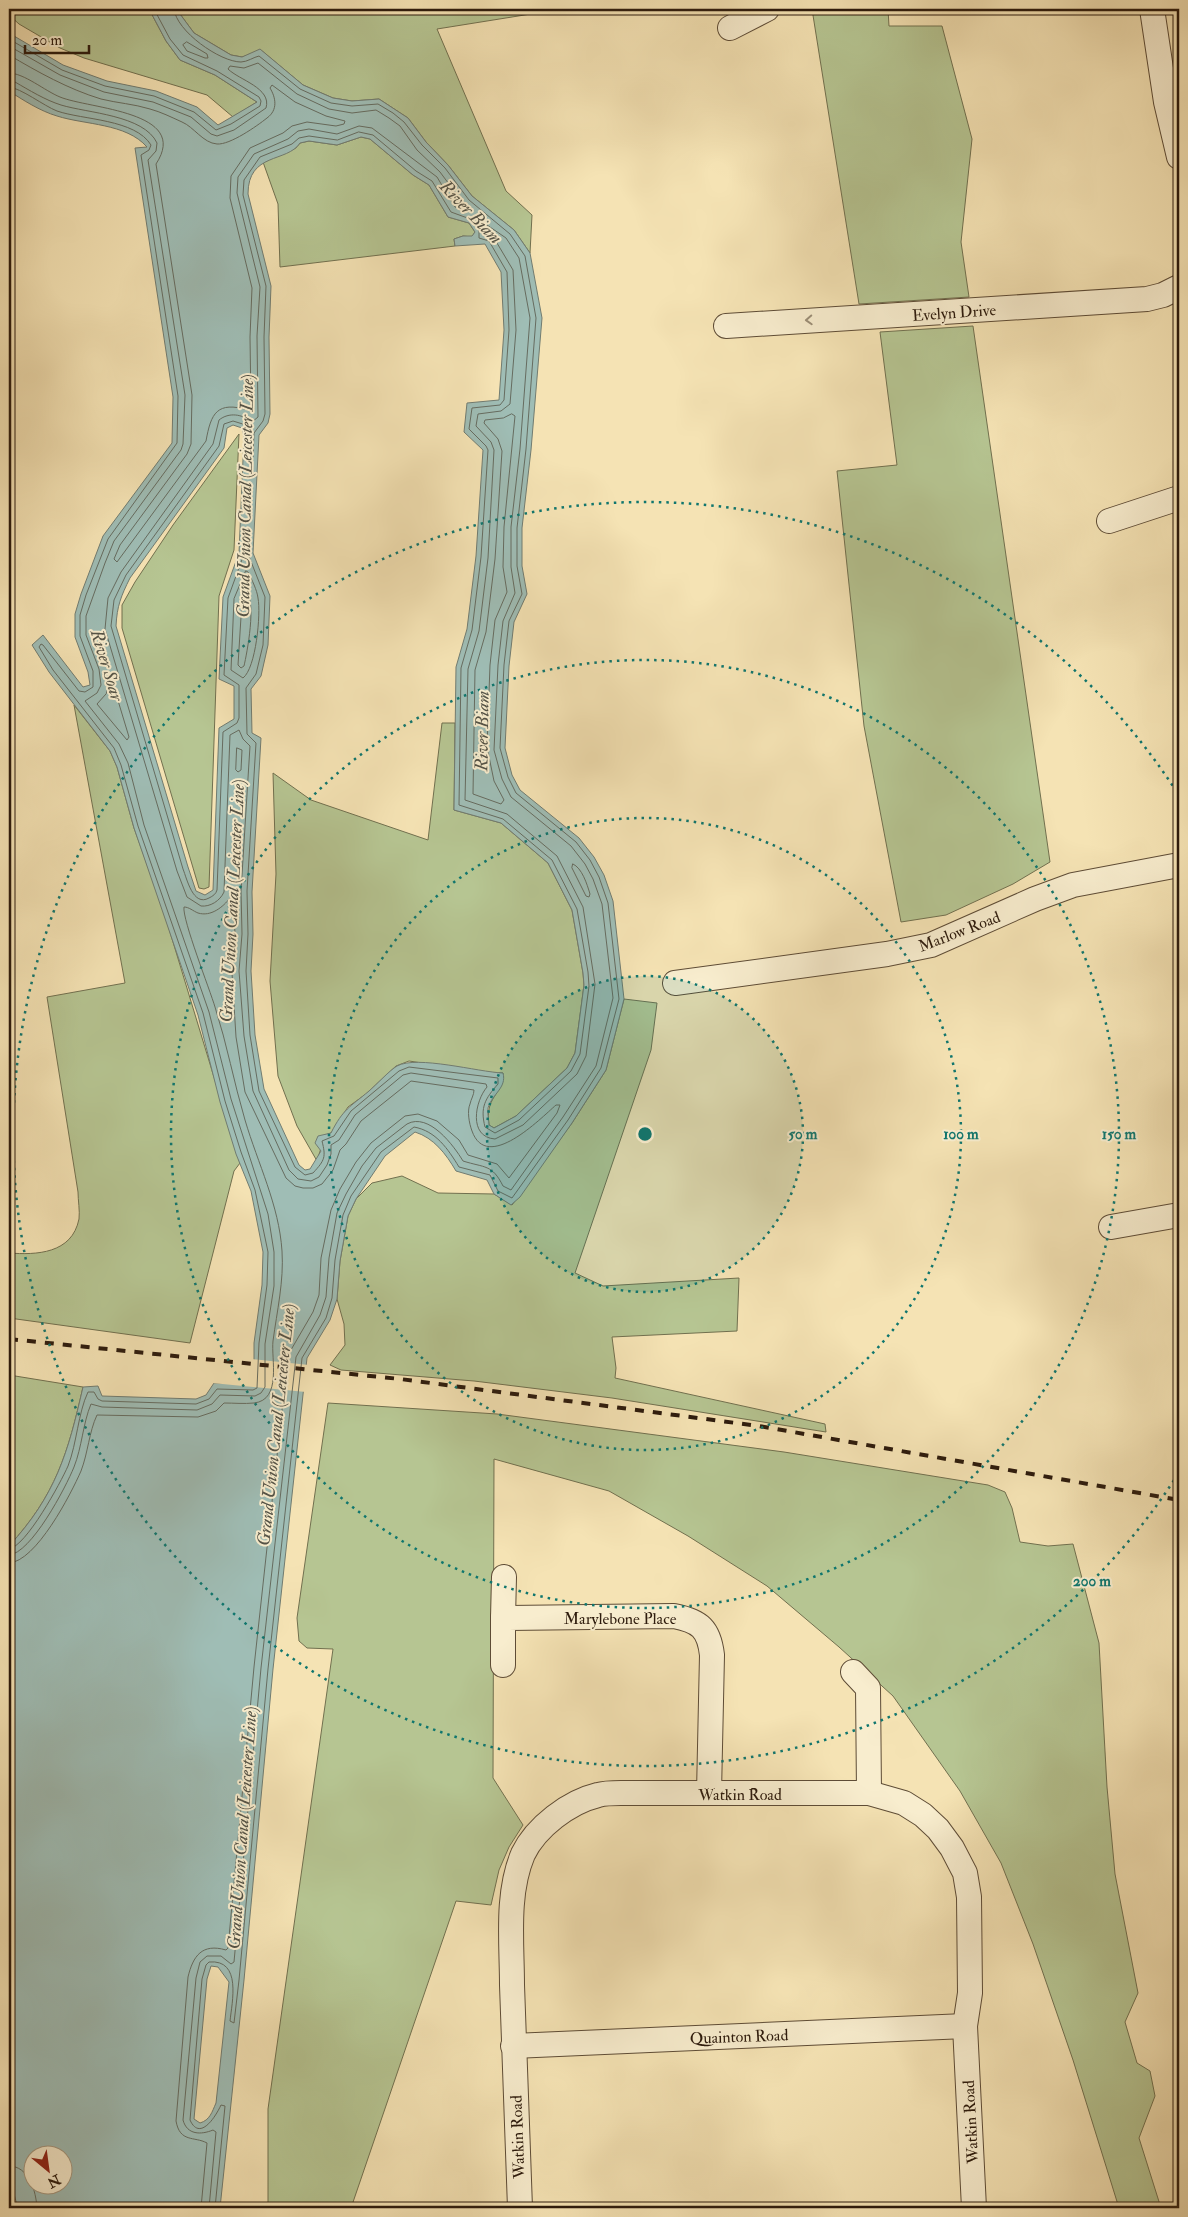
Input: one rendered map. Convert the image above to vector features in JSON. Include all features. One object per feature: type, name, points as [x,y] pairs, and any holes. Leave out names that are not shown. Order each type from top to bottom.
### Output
[{"type":"street","points":[[730,28],[767,9]]},
{"type":"street","points":[[1152,9],[1166,102],[1179,157]]},
{"type":"street","name":"Evelyn Drive","points":[[726,326],[1147,299],[1163,295],[1179,287]]},
{"type":"street","points":[[1108,521],[1179,498]]},
{"type":"street","name":"Marlow Road","points":[[675,982],[887,954],[931,945],[1035,899],[1073,885],[1179,865]]},
{"type":"street","points":[[1111,1227],[1179,1215]]},
{"type":"street","points":[[503,1665],[504,1577]]},
{"type":"street","name":"Marylebone Place","points":[[503,1618],[674,1616],[689,1619],[701,1626],[710,1640],[712,1655],[709,1793]]},
{"type":"street","points":[[854,1672],[868,1688],[869,1793]]},
{"type":"street","name":"Watkin Road","points":[[520,2208],[513,2046],[512,1907],[523,1855],[534,1837],[551,1820],[572,1806],[598,1795],[621,1792],[869,1793],[904,1803],[923,1815],[938,1829],[952,1848],[965,1873],[970,1898],[970,1993],[966,2026],[974,2208]]},
{"type":"street","name":"Quainton Road","points":[[513,2046],[966,2026]]},
{"type":"green space","points":[[9,9],[149,9],[166,41],[180,60],[215,75],[257,102],[233,117],[207,95],[84,58],[60,48],[19,24],[9,15]]},
{"type":"green space","points":[[178,9],[562,9],[437,29],[506,191],[532,215],[530,253],[514,230],[472,196],[408,118],[379,99],[352,101],[333,98],[303,85],[262,51],[242,57],[231,55],[194,33]]},
{"type":"green space","points":[[812,9],[888,9],[889,26],[942,26],[972,139],[961,242],[969,297],[859,304]]},
{"type":"green space","points":[[361,137],[370,139],[413,175],[429,185],[448,217],[469,223],[475,232],[472,237],[463,236],[454,239],[455,246],[280,267],[278,204],[263,162],[296,148],[300,143],[309,141],[337,145]]},
{"type":"green space","points":[[973,326],[1050,862],[1013,884],[946,915],[901,922],[864,726],[837,471],[897,465],[880,332]]},
{"type":"green space","points":[[239,434],[234,550],[219,596],[209,887],[204,889],[199,888],[122,628],[122,605],[173,525]]},
{"type":"green space","points":[[74,705],[110,751],[117,767],[134,828],[163,909],[240,1163],[234,1171],[190,1343],[9,1318],[9,1253],[41,1252],[61,1246],[75,1231],[79,1219],[78,1192],[47,997],[125,983]]},
{"type":"green space","points":[[442,723],[455,723],[454,810],[501,823],[548,863],[572,910],[584,985],[575,1053],[567,1068],[516,1116],[494,1128],[489,1125],[489,1108],[502,1081],[503,1073],[482,1072],[409,1061],[396,1066],[366,1094],[348,1107],[331,1133],[325,1135],[317,1161],[297,1126],[278,1076],[270,981],[276,874],[273,773],[311,800],[428,840]]},
{"type":"green space","points":[[624,999],[657,1003],[651,1050],[575,1273],[603,1286],[739,1278],[737,1331],[612,1337],[616,1368],[615,1378],[825,1424],[826,1432],[612,1398],[474,1381],[341,1370],[330,1365],[345,1345],[344,1324],[337,1299],[340,1261],[348,1216],[356,1199],[372,1183],[402,1176],[438,1193],[494,1194],[512,1205],[572,1123],[606,1070]]},
{"type":"green space","points":[[9,1375],[83,1387],[72,1433],[58,1472],[38,1509],[9,1546]]},
{"type":"green space","points":[[328,1403],[497,1414],[784,1452],[988,1485],[1005,1492],[1012,1508],[1020,1542],[1048,1546],[1073,1544],[1099,1643],[1107,1787],[1115,1874],[1138,1993],[1125,2022],[1137,2063],[1150,2071],[1155,2096],[1139,2138],[1161,2208],[1119,2208],[1073,2060],[1033,1944],[1001,1863],[960,1791],[893,1696],[767,1586],[688,1536],[609,1491],[494,1459],[493,1778],[523,1825],[509,1847],[499,1870],[491,1905],[456,1901],[351,2208],[268,2208],[268,2109],[333,1649],[307,1648],[299,1641],[297,1618]]},
{"type":"water","points":[[149,9],[178,9],[194,33],[231,55],[242,57],[260,49],[303,85],[333,98],[352,101],[379,99],[408,118],[472,196],[514,230],[530,253],[542,318],[531,450],[522,528],[522,566],[527,594],[514,622],[509,666],[505,748],[512,775],[520,790],[579,838],[594,857],[604,875],[613,901],[624,999],[606,1070],[572,1123],[520,1197],[511,1205],[494,1194],[487,1180],[456,1171],[434,1142],[415,1132],[385,1156],[356,1199],[348,1216],[340,1261],[337,1299],[330,1320],[307,1358],[273,1669],[244,1980],[220,2208],[18,2208],[9,2177],[9,1546],[38,1509],[58,1472],[72,1433],[83,1387],[98,1386],[102,1396],[196,1399],[206,1395],[214,1383],[254,1384],[254,1343],[262,1285],[263,1252],[251,1191],[236,1154],[220,1102],[198,1015],[134,828],[117,767],[110,751],[49,672],[32,645],[43,635],[83,687],[90,685],[88,672],[75,637],[75,614],[103,536],[172,443],[173,397],[135,148],[147,147],[128,133],[51,114],[9,91],[9,33],[63,65],[107,81],[156,91],[197,107],[218,125],[257,102],[215,75],[180,60],[166,41]],"holes":[[[361,137],[370,139],[413,175],[429,185],[448,217],[469,223],[475,232],[472,236],[454,239],[455,246],[485,244],[501,272],[504,330],[499,400],[467,403],[464,432],[483,450],[476,556],[467,629],[456,667],[454,810],[501,823],[548,863],[572,910],[584,985],[575,1053],[567,1068],[516,1116],[494,1128],[489,1125],[488,1108],[503,1083],[503,1073],[433,1063],[406,1063],[394,1068],[347,1109],[331,1133],[318,1136],[315,1143],[321,1151],[310,1169],[305,1170],[299,1165],[264,1089],[255,1035],[251,971],[253,934],[252,892],[261,738],[252,733],[251,689],[261,676],[268,645],[270,596],[253,553],[259,435],[268,423],[270,414],[269,337],[271,286],[248,194],[254,171],[269,160],[286,154],[300,143],[309,141],[337,145]],[[233,425],[242,428],[244,436],[239,553],[223,597],[219,679],[234,686],[234,719],[219,728],[213,890],[205,895],[196,891],[188,867],[116,626],[120,601],[130,578],[224,448],[227,428]],[[211,1966],[218,1967],[229,1982],[216,2103],[208,2118],[200,2123],[194,2119],[207,1979]]]},
{"type":"pier","points":[[251,1359],[309,1365],[306,1392],[212,1383],[214,1381],[251,1382]]},
{"type":"railway","points":[[9,1339],[400,1379],[759,1426],[1179,1500]]},
{"type":"water label","name":"River Biam","points":[[471,212]]},
{"type":"water label","name":"Grand Union Canal (Leicester Line)","points":[[245,496]]},
{"type":"water label","name":"River Soar","points":[[107,665]]},
{"type":"water label","name":"River Biam","points":[[482,731]]},
{"type":"water label","name":"Grand Union Canal (Leicester Line)","points":[[232,901]]},
{"type":"water label","name":"Grand Union Canal (Leicester Line)","points":[[276,1425]]},
{"type":"water label","name":"Grand Union Canal (Leicester Line)","points":[[242,1828]]}]
